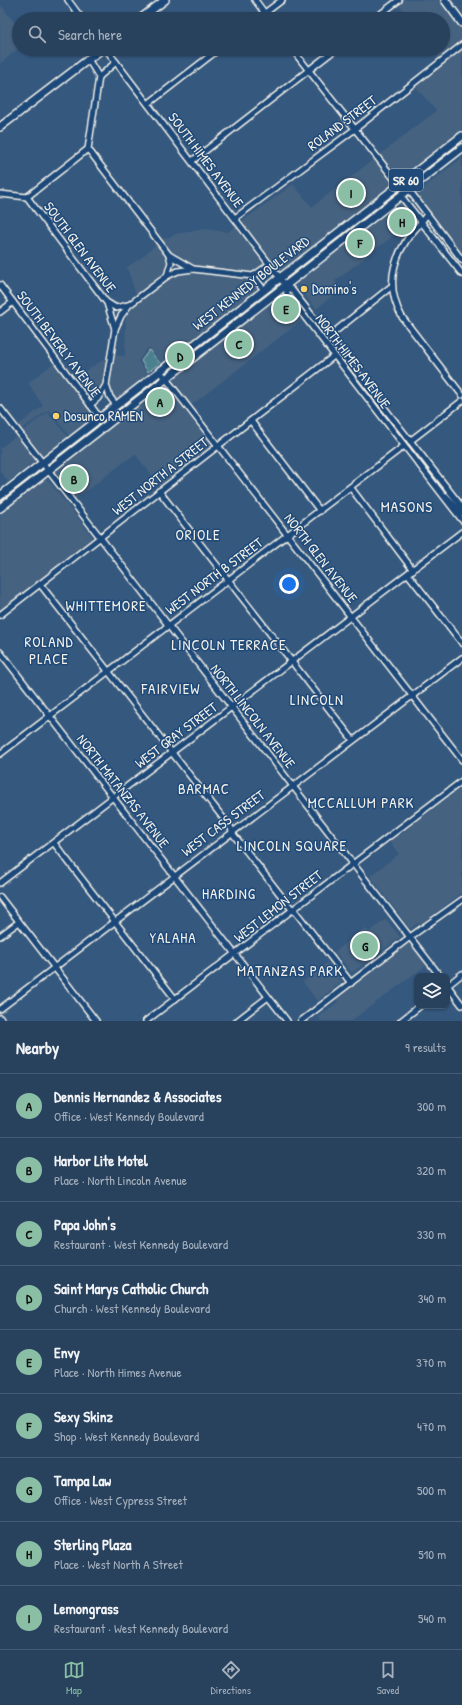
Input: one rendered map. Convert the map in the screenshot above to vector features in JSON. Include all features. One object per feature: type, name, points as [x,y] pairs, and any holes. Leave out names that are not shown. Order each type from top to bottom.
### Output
[{"type":"main road","points":[[149,12],[165,0]]},
{"type":"main road","points":[[445,0],[462,23]]},
{"type":"main road","points":[[0,127],[92,56]]},
{"type":"main road","name":"WEST KENNEDY BOULEVARD","points":[[0,496],[462,136]]},
{"type":"main road","name":"WEST KENNEDY BOULEVARD","points":[[0,508],[462,148]]},
{"type":"main road","points":[[401,196],[409,183],[432,165],[437,156]]},
{"type":"main road","points":[[366,223],[371,214],[395,194],[399,185]]},
{"type":"street","points":[[68,0],[77,12]]},
{"type":"street","points":[[255,0],[264,12]]},
{"type":"street","points":[[266,12],[282,0]]},
{"type":"street","points":[[383,12],[399,0]]},
{"type":"street","name":"ROLAND STREET","points":[[450,54],[462,45]]},
{"type":"street","name":"SOUTH HIMES AVENUE","points":[[111,56],[286,286]]},
{"type":"street","points":[[148,104],[210,56]]},
{"type":"street","points":[[298,56],[399,185]]},
{"type":"street","points":[[192,161],[327,56]]},
{"type":"street","name":"ROLAND STREET","points":[[235,218],[355,129],[448,56]]},
{"type":"street","points":[[88,59],[99,77]]},
{"type":"street","points":[[0,194],[27,197],[88,149],[99,77],[116,62]]},
{"type":"street","points":[[88,149],[169,255],[171,262],[167,276]]},
{"type":"street","points":[[409,190],[462,260]]},
{"type":"street","points":[[401,196],[462,274]]},
{"type":"street","name":"SOUTH GLEN AVENUE","points":[[27,197],[107,303],[115,329],[106,385],[98,398],[90,405]]},
{"type":"street","points":[[427,214],[406,241],[398,255],[392,277],[392,286],[397,308],[402,317],[462,395]]},
{"type":"street","points":[[169,255],[193,269]]},
{"type":"street","points":[[107,303],[116,308],[122,308],[129,305],[167,276],[193,269],[253,276],[270,264]]},
{"type":"street","points":[[253,276],[264,290]]},
{"type":"street","name":"SOUTH BEVERLY AVENUE","points":[[0,285],[100,418]]},
{"type":"street","name":"NORTH HIMES AVENUE","points":[[286,286],[292,290],[462,507]]},
{"type":"street","name":"NORTH HIMES AVENUE","points":[[286,286],[287,294],[462,520]]},
{"type":"street","points":[[328,337],[392,286]]},
{"type":"street","points":[[0,312],[13,302]]},
{"type":"street","points":[[115,329],[121,316],[129,305]]},
{"type":"street","name":"WEST NORTH A STREET","points":[[0,615],[334,356]]},
{"type":"street","name":"NORTH GLEN AVENUE","points":[[160,371],[462,760]]},
{"type":"street","points":[[106,385],[110,397],[116,405]]},
{"type":"street","points":[[410,442],[462,401]]},
{"type":"street","name":"NORTH LINCOLN AVENUE","points":[[0,408],[47,471],[438,973]]},
{"type":"street","points":[[251,421],[320,511]]},
{"type":"street","name":"WEST NORTH B STREET","points":[[0,754],[351,488],[404,446]]},
{"type":"street","points":[[351,488],[413,570]]},
{"type":"street","points":[[159,491],[352,740]]},
{"type":"street","points":[[441,493],[449,498],[462,513]]},
{"type":"street","name":"WEST GRAY STREET","points":[[0,883],[462,532]]},
{"type":"street","points":[[408,574],[462,643]]},
{"type":"street","points":[[40,584],[351,983]]},
{"type":"street","name":"NORTH MATANZAS AVENUE","points":[[0,652],[287,1021]]},
{"type":"street","name":"WEST CASS STREET","points":[[0,1009],[232,831],[462,658]]},
{"type":"street","name":"WEST LEMON STREET","points":[[146,1021],[462,781]]},
{"type":"street","points":[[54,843],[175,999]]},
{"type":"street","points":[[0,897],[96,1021]]},
{"type":"street","points":[[301,1021],[410,937],[462,900]]},
{"type":"street","points":[[0,936],[19,922]]},
{"type":"street","points":[[450,983],[462,974]]},
{"type":"street","points":[[450,989],[462,1005]]},
{"type":"street","points":[[237,1021],[268,997]]},
{"type":"street","points":[[401,1021],[416,1009]]},
{"type":"shaded area","points":[[404,0],[441,0],[462,27],[462,42],[450,51],[450,12],[404,12],[398,4]]},
{"type":"shaded area","points":[[0,4],[12,19],[12,54],[0,64]]},
{"type":"shaded area","points":[[462,49],[462,132],[399,181],[379,155],[436,111],[416,87]]},
{"type":"shaded area","points":[[462,139],[462,145],[408,187],[404,185]]},
{"type":"shaded area","points":[[375,158],[395,184],[281,274],[241,222],[293,184],[312,207]]},
{"type":"shaded area","points":[[462,158],[462,253],[419,198],[418,194],[419,191]]},
{"type":"shaded area","points":[[397,190],[398,195],[287,282],[284,278]]},
{"type":"shaded area","points":[[402,202],[415,219],[335,281],[341,289],[316,309],[299,288],[299,281]]},
{"type":"shaded area","points":[[237,225],[267,263],[252,273],[193,266],[171,253],[161,240],[176,234],[205,229],[228,232]]},
{"type":"shaded area","points":[[157,243],[167,256],[169,262],[168,268],[165,274],[136,295],[127,267],[141,258]]},
{"type":"shaded area","points":[[194,271],[252,279],[260,289],[116,401],[110,391],[109,384],[113,355],[125,356],[126,314],[132,306],[169,278]],"holes":[[[149,348],[162,363],[149,374],[138,361]]]},
{"type":"shaded area","points":[[280,281],[282,285],[167,375],[164,372]]},
{"type":"shaded area","points":[[279,297],[284,298],[301,321],[194,403],[189,405],[173,381],[175,377]]},
{"type":"shaded area","points":[[108,357],[104,384],[96,396],[90,401],[73,378]]},
{"type":"shaded area","points":[[55,362],[96,417],[70,437],[49,410],[20,430],[17,426],[43,406],[28,383]]},
{"type":"shaded area","points":[[166,385],[212,442],[210,449],[161,487],[135,454],[76,499],[55,471]]},
{"type":"shaded area","points":[[48,412],[68,437],[8,482],[0,471],[0,448]]},
{"type":"shaded area","points":[[45,478],[92,536],[92,538],[89,544],[0,612],[0,513]]},
{"type":"shaded area","points":[[462,787],[462,893],[422,923],[416,924],[410,929],[370,876],[399,854],[390,842]]},
{"type":"shaded area","points":[[386,919],[400,937],[352,973],[335,952],[365,928],[369,932]]},
{"type":"shaded area","points":[[408,944],[413,945],[428,964],[351,1021],[321,1021],[318,1017],[338,1002],[336,999]]},
{"type":"shaded area","points":[[327,963],[342,982],[317,1001],[303,982]]},
{"type":"green space","points":[[149,350],[160,363],[148,372],[141,361]]},
{"type":"place","name":"Lemongrass","points":[[351,193]]},
{"type":"place","name":"Sterling Plaza","points":[[402,222]]},
{"type":"place","name":"Sexy Skinz","points":[[360,243]]},
{"type":"place","name":"Domino's","points":[[304,289]]},
{"type":"place","name":"Envy","points":[[286,309]]},
{"type":"place","name":"Papa John's","points":[[239,344]]},
{"type":"place","name":"Saint Marys Catholic Church","points":[[180,356]]},
{"type":"place","name":"Dennis Hernandez & Associates","points":[[160,402]]},
{"type":"place","name":"Dosunco RAMEN","points":[[56,416]]},
{"type":"place","name":"Harbor Lite Motel","points":[[74,479]]},
{"type":"place","name":"Tampa Law","points":[[365,946]]},
{"type":"district","name":"MASONS","points":[[407,507]]},
{"type":"district","name":"ORIOLE","points":[[198,535]]},
{"type":"district","name":"WHITTEMORE","points":[[106,606]]},
{"type":"district","name":"LINCOLN TERRACE","points":[[229,645]]},
{"type":"district","name":"ROLAND PLACE","points":[[49,650]]},
{"type":"district","name":"FAIRVIEW","points":[[171,689]]},
{"type":"district","name":"LINCOLN","points":[[317,700]]},
{"type":"district","name":"BARMAC","points":[[204,789]]},
{"type":"district","name":"MCCALLUM PARK","points":[[361,803]]},
{"type":"district","name":"LINCOLN SQUARE","points":[[292,846]]},
{"type":"district","name":"HARDING","points":[[229,894]]},
{"type":"district","name":"YALAHA","points":[[173,938]]},
{"type":"district","name":"MATANZAS PARK","points":[[290,971]]}]
